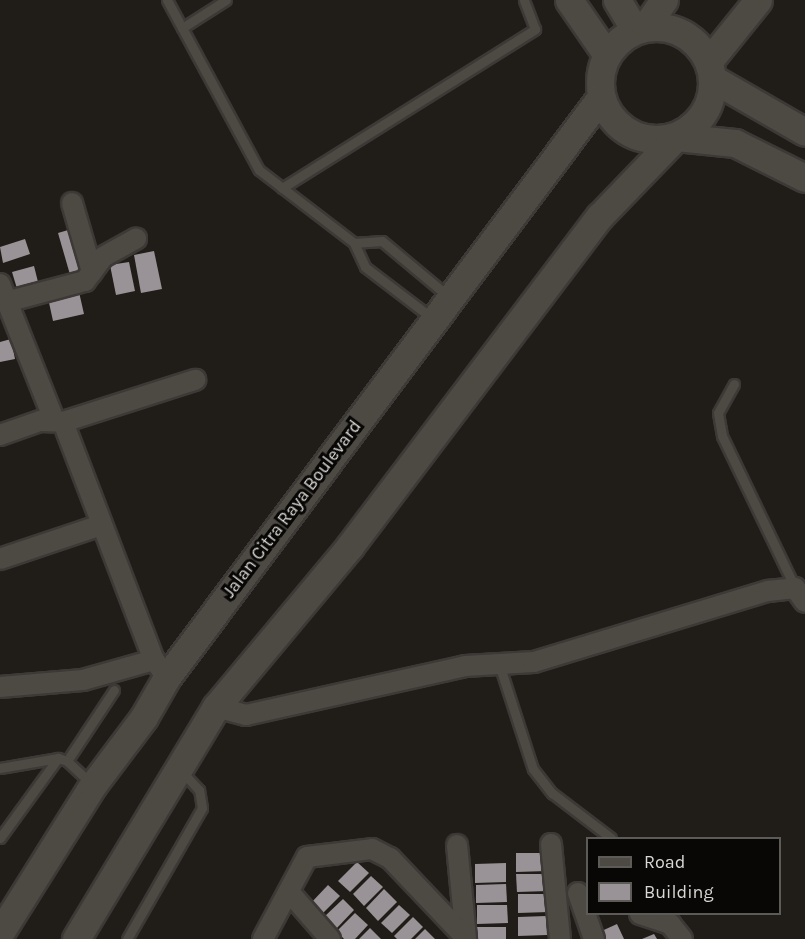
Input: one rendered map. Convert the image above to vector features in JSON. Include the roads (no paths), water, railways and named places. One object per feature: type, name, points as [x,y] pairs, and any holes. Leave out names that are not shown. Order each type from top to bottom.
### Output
[{"type":"main road","points":[[569,0],[607,55]]},
{"type":"main road","points":[[617,0],[640,29]]},
{"type":"main road","points":[[640,29],[664,0]]},
{"type":"main road","points":[[76,939],[216,707],[350,546],[599,217],[676,137],[704,114],[711,70],[758,0]]},
{"type":"main road","points":[[805,132],[711,70],[701,48],[683,33],[661,26],[640,29],[619,40],[607,55],[601,68],[601,97],[615,121],[639,137],[657,140],[676,137],[735,143],[805,178]]},
{"type":"main road","name":"Jalan Citra Raya Boulevard","points":[[0,933],[93,785],[144,717],[160,669],[433,320],[601,97]]},
{"type":"street","points":[[72,203],[92,272]]},
{"type":"street","points":[[0,687],[83,680],[160,669],[3,293],[85,281],[109,253],[136,239]]},
{"type":"street","points":[[0,435],[58,421],[195,380]]},
{"type":"street","points":[[0,559],[101,525]]},
{"type":"street","points":[[216,707],[246,715],[498,662],[516,666],[694,611],[768,591],[800,595]]},
{"type":"street","points":[[551,844],[560,939]]},
{"type":"street","points":[[457,845],[465,938]]},
{"type":"street","points":[[263,939],[308,857],[381,850],[465,938]]},
{"type":"street","points":[[554,884],[583,894]]},
{"type":"street","points":[[290,893],[330,939]]},
{"type":"street","points":[[588,915],[594,939]]},
{"type":"street","points":[[643,915],[670,924],[682,939]]},
{"type":"lane","points":[[167,0],[259,170],[354,243],[365,267],[433,320]]},
{"type":"lane","points":[[182,28],[226,0]]},
{"type":"lane","points":[[282,188],[535,29],[524,0]]},
{"type":"lane","points":[[354,243],[381,241],[450,297]]},
{"type":"lane","points":[[734,384],[718,413],[722,436],[800,595]]},
{"type":"lane","points":[[498,662],[533,769],[552,793],[610,837]]},
{"type":"lane","points":[[0,838],[114,690]]},
{"type":"lane","points":[[0,768],[62,759],[93,785]]},
{"type":"lane","points":[[128,939],[202,808],[199,790],[179,770]]}]
